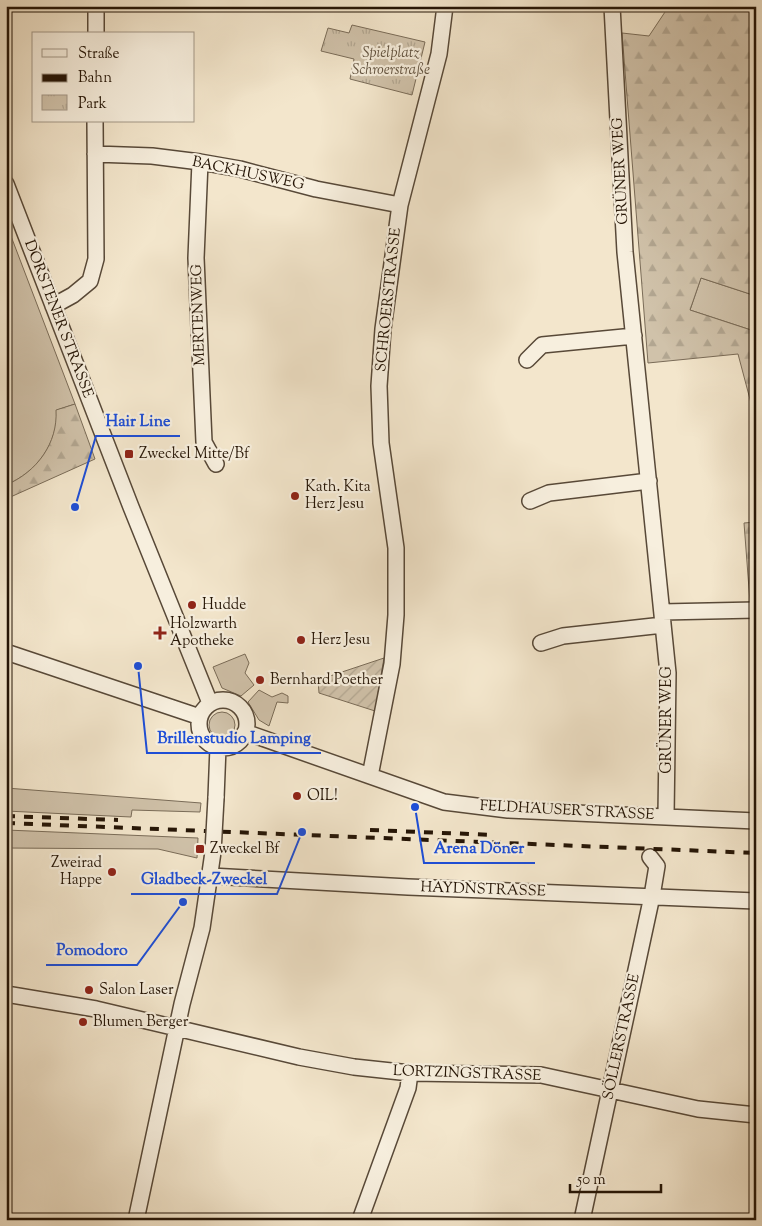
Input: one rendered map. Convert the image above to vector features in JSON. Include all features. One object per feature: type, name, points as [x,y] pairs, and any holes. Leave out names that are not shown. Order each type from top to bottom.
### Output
[{"type":"street","points":[[96,6],[96,32]]},
{"type":"street","name":"SCHROERSTRASSE","points":[[370,776],[392,664],[396,614],[396,548],[384,470],[379,386],[383,329],[400,205],[439,54],[445,6]]},
{"type":"street","name":"GRÜNER WEG","points":[[612,6],[626,252],[668,673],[666,816]]},
{"type":"street","points":[[53,306],[73,295],[90,281],[96,259],[95,122]]},
{"type":"street","name":"BACKHUSWEG","points":[[95,154],[152,156],[200,162],[240,169],[316,189],[400,205]]},
{"type":"street","name":"MERTENWEG","points":[[200,162],[196,258],[204,442],[216,464]]},
{"type":"street","name":"DORSTENER STRASSE","points":[[6,184],[210,704]]},
{"type":"street","points":[[527,360],[542,345],[634,336]]},
{"type":"street","points":[[530,501],[549,494],[649,481]]},
{"type":"street","points":[[542,643],[563,636],[663,618],[756,610]]},
{"type":"street","points":[[6,652],[200,717]]},
{"type":"street","points":[[226,700],[237,705],[245,717],[245,732],[233,745],[218,748],[211,745],[202,735],[200,717],[210,704],[226,700]]},
{"type":"street","name":"FELDHAUSER STRASSE","points":[[245,732],[444,802],[508,810],[756,821]]},
{"type":"street","points":[[136,1220],[202,928],[211,876],[218,748]]},
{"type":"street","name":"SÖLLERSTRASSE","points":[[582,1220],[652,896],[657,866],[650,857]]},
{"type":"street","name":"HAYDNSTRASSE","points":[[211,876],[408,887],[756,901]]},
{"type":"street","name":"LORTZINGSTRASSE","points":[[6,994],[96,1009],[299,1058],[354,1067],[410,1073],[541,1075],[698,1109],[756,1115]]},
{"type":"street","points":[[360,1220],[408,1088],[410,1073]]},
{"type":"green space","points":[[669,6],[756,6],[756,296],[701,278],[690,310],[751,330],[756,316],[756,422],[738,354],[648,363],[622,33],[649,36]]},
{"type":"green space","name":"Spielplatz Schroerstraße","points":[[352,25],[425,42],[412,95],[350,79],[354,59],[321,51],[328,28],[349,33]]},
{"type":"green space","points":[[6,223],[75,404],[57,410],[54,434],[44,455],[27,472],[6,485]]},
{"type":"green space","points":[[701,278],[756,296],[756,316],[751,330],[690,310]]},
{"type":"green space","points":[[75,404],[95,459],[6,499],[6,485],[36,464],[49,445],[56,422],[56,410]]},
{"type":"green space","points":[[756,522],[756,602],[750,602],[744,523]]},
{"type":"green space","points":[[245,654],[249,663],[245,673],[254,685],[241,696],[222,688],[213,667]]},
{"type":"green space","points":[[384,658],[375,711],[319,693],[318,680]]},
{"type":"green space","points":[[259,690],[272,697],[282,693],[288,696],[288,703],[277,702],[269,726],[259,720],[248,702]]},
{"type":"green space","points":[[222,712],[231,716],[235,725],[231,734],[222,738],[213,734],[209,725],[213,716]]},
{"type":"green space","points":[[6,788],[201,803],[200,812],[132,810],[131,817],[6,811]]},
{"type":"green space","points":[[6,830],[198,838],[197,858],[158,849],[6,848]]},
{"type":"railway","points":[[6,816],[118,820]]},
{"type":"railway","points":[[6,823],[756,853]]},
{"type":"railway","points":[[370,830],[495,835]]},
{"type":"place","name":"Zweckel Mitte/Bf","points":[[129,454]]},
{"type":"place","name":"Kath. Kita Herz Jesu","points":[[295,496]]},
{"type":"place","name":"Hair Line","points":[[75,507]]},
{"type":"place","name":"Hudde","points":[[192,605]]},
{"type":"place","name":"Holzwarth Apotheke","points":[[160,633]]},
{"type":"place","name":"Herz Jesu","points":[[301,640]]},
{"type":"place","name":"Brillenstudio Lamping","points":[[138,666]]},
{"type":"place","name":"Bernhard Poether","points":[[260,680]]},
{"type":"place","name":"OIL!","points":[[297,796]]},
{"type":"place","name":"Arena Döner","points":[[415,807]]},
{"type":"place","name":"Gladbeck-Zweckel","points":[[302,832]]},
{"type":"place","name":"Zweckel Bf","points":[[200,849]]},
{"type":"place","name":"Zweirad Happe","points":[[112,872]]},
{"type":"place","name":"Pomodoro","points":[[183,902]]},
{"type":"place","name":"Salon Laser","points":[[89,990]]},
{"type":"place","name":"Blumen Berger","points":[[83,1022]]}]
